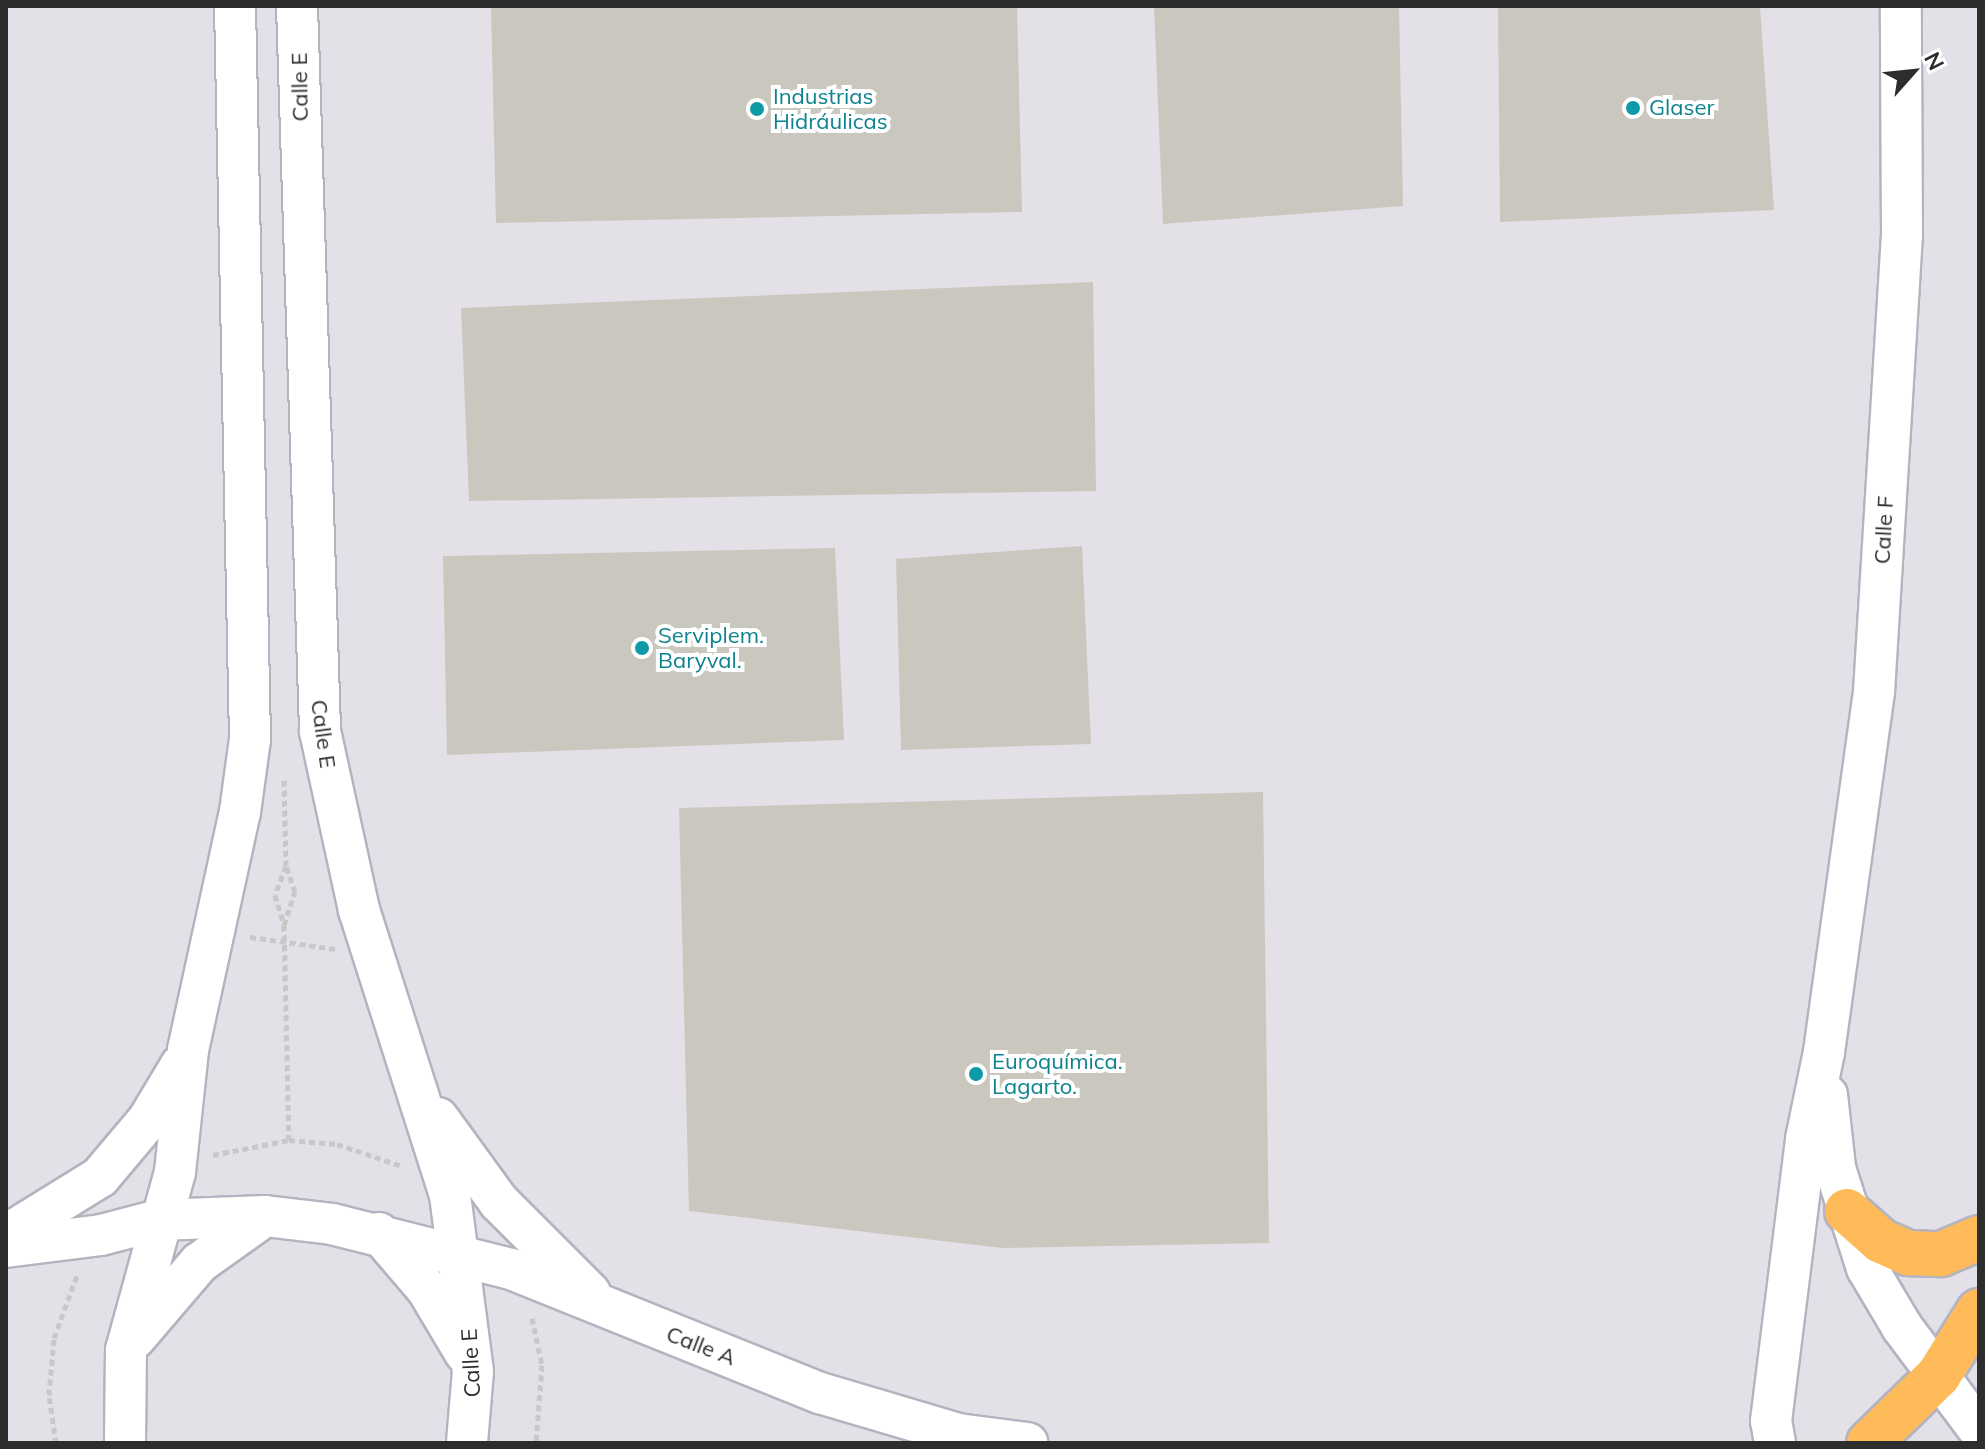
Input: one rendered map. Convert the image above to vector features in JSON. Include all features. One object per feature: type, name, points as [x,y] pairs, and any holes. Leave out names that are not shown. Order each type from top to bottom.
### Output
[{"type":"highway","points":[[1847,1211],[1881,1241],[1908,1253],[1941,1254],[1979,1238]]},
{"type":"highway","points":[[1869,1443],[1938,1376],[1979,1311]]},
{"type":"street","points":[[131,1432],[126,1350],[159,1220],[175,1172],[188,1050],[240,812],[253,704],[235,6]]},
{"type":"street","name":"Calle E","points":[[297,6],[318,702],[336,821],[371,955],[450,1195],[473,1371],[467,1443]]},
{"type":"street","name":"Calle F","points":[[1824,1052],[1874,692],[1902,235],[1901,6]]},
{"type":"street","points":[[6,1235],[100,1177],[148,1120],[188,1050]]},
{"type":"street","points":[[1824,1052],[1829,1128],[1847,1211],[1877,1290],[1979,1430]]},
{"type":"street","points":[[1768,1436],[1806,1139],[1824,1052]]},
{"type":"street","points":[[409,1075],[499,1202],[607,1310]]},
{"type":"street","points":[[126,1350],[199,1263],[265,1216]]},
{"type":"street","name":"Calle A","points":[[6,1247],[101,1235],[159,1220],[265,1216],[379,1233],[456,1252],[820,1393],[958,1434],[1027,1443]]},
{"type":"street","points":[[379,1233],[427,1289],[473,1371]]},
{"type":"path","points":[[284,925],[295,901],[286,866],[275,895],[284,925],[285,942],[289,1140]]},
{"type":"path","points":[[212,931],[371,955]]},
{"type":"shaded area","points":[[6,6],[1979,6],[1979,1443],[6,1443]]},
{"type":"building","name":"Industrias Hidráulicas","points":[[491,6],[1017,6],[1022,212],[496,223]]},
{"type":"building","points":[[1154,6],[1399,6],[1403,206],[1163,224]]},
{"type":"building","name":"Glaser","points":[[1498,6],[1760,6],[1774,210],[1500,222]]},
{"type":"building","points":[[1093,282],[1096,491],[469,501],[461,308]]},
{"type":"building","points":[[1082,546],[1091,744],[901,750],[896,559]]},
{"type":"building","name":"Serviplem. Baryval.","points":[[835,548],[844,740],[447,755],[443,556]]},
{"type":"building","name":"Euroquímica. Lagarto.","points":[[1263,792],[1269,1243],[1002,1248],[689,1211],[679,808]]},
{"type":"place","name":"Glaser","points":[[1633,108]]},
{"type":"place","name":"Industrias Hidráulicas","points":[[757,109]]},
{"type":"place","name":"Serviplem. Baryval.","points":[[642,648]]},
{"type":"place","name":"Euroquímica. Lagarto.","points":[[976,1074]]}]
